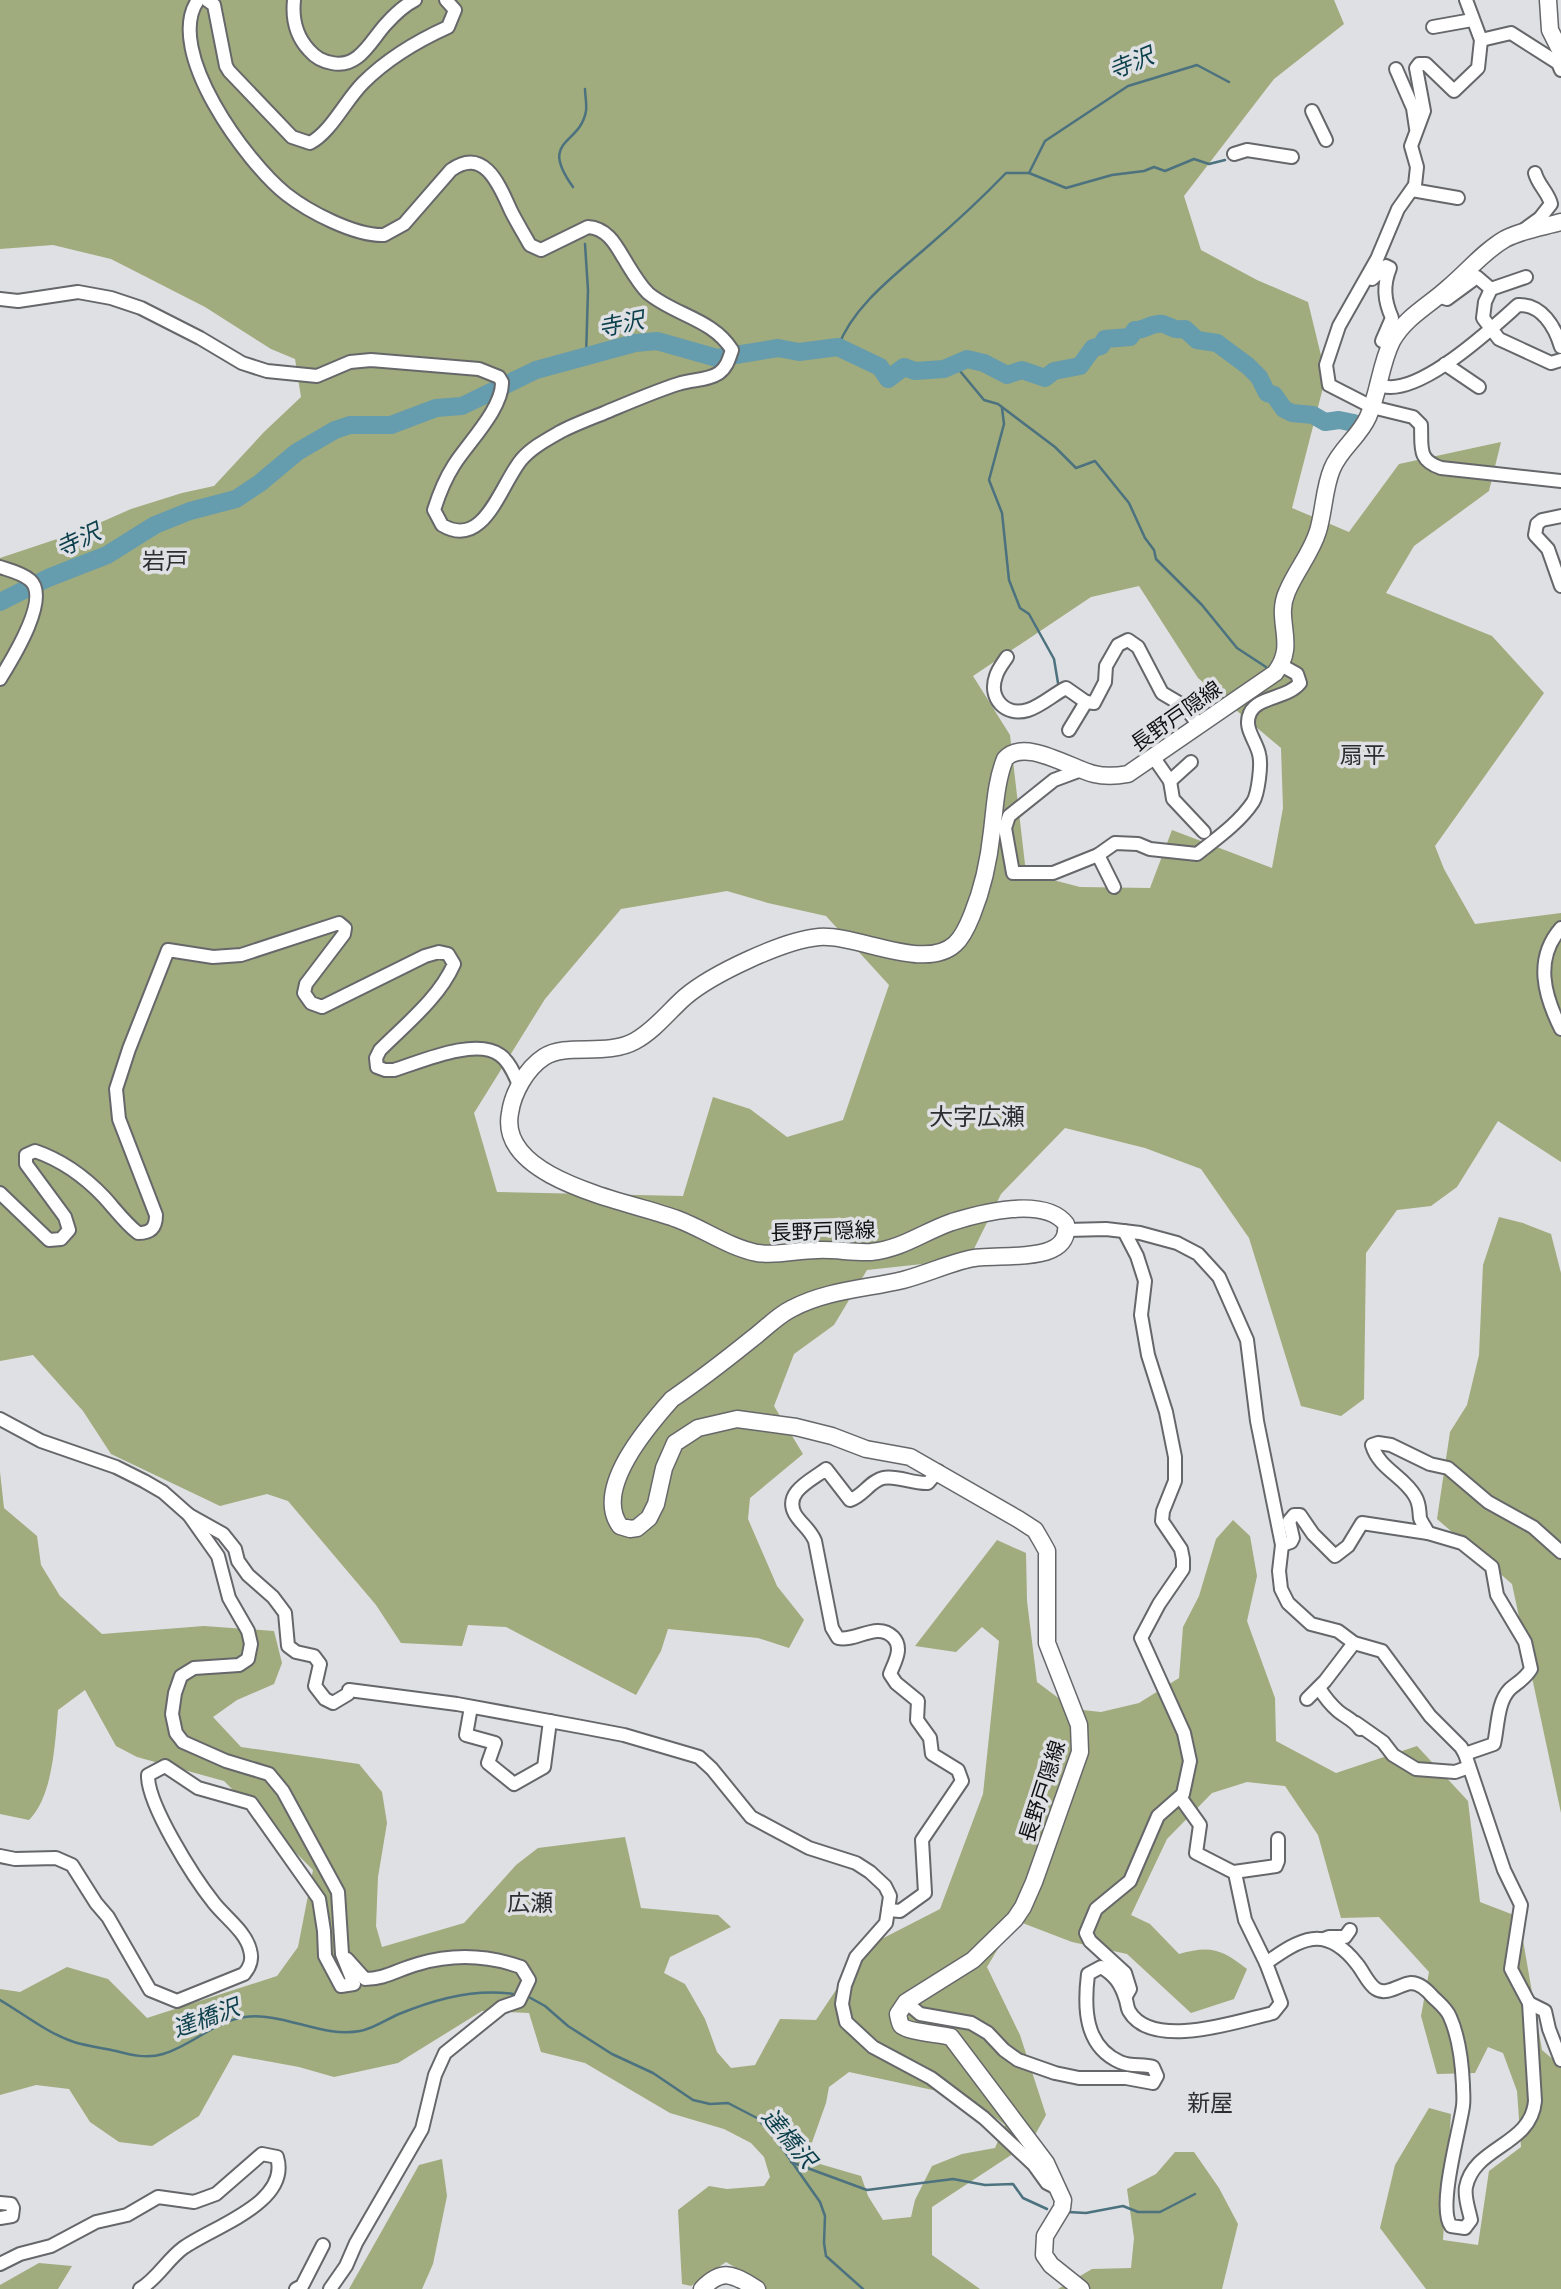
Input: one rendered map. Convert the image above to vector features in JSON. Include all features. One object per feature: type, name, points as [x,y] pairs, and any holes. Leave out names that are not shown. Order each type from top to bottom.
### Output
[{"type":"main road","points":[[1548,0],[1550,30],[1561,52]]},
{"type":"main road","points":[[1281,665],[1287,644],[1284,619],[1287,592],[1312,548],[1332,467],[1357,437],[1372,407],[1390,345],[1399,330],[1417,311],[1438,296],[1491,248],[1519,234],[1561,222]]},
{"type":"main road","name":"長野戸隠線","points":[[906,2002],[973,1960],[1015,1919],[1023,1907],[1073,1775],[1081,1738],[1079,1725],[1047,1643],[1047,1551],[1035,1531],[974,1496],[939,1471],[910,1457],[866,1449],[832,1436],[796,1427],[737,1419],[698,1428],[675,1443],[664,1468],[656,1504],[649,1518],[637,1528],[620,1526],[612,1505],[612,1494],[617,1478],[646,1430],[672,1399],[789,1310],[827,1294],[911,1278],[969,1259],[994,1255],[1026,1256],[1052,1251],[1062,1243],[1067,1230],[1063,1219],[1051,1211],[989,1212],[952,1222],[908,1243],[884,1250],[816,1250],[769,1254],[749,1251],[672,1217],[583,1190],[566,1182],[520,1152],[513,1141],[509,1113],[529,1071],[546,1056],[564,1051],[613,1049],[638,1040],[705,982],[795,942],[816,937],[837,937],[914,954],[949,949],[958,943],[967,928],[983,884],[995,800],[1005,759],[1016,752],[1031,751],[1102,776],[1134,771],[1268,679],[1281,665]]},
{"type":"main road","points":[[906,2002],[898,2014],[901,2024],[907,2029],[951,2037],[1046,2163],[1063,2200],[1062,2208],[1045,2236],[1044,2255],[1051,2265],[1081,2289]]},
{"type":"main road","points":[[702,2289],[720,2274],[730,2275],[757,2289]]},
{"type":"street","points":[[0,299],[18,301],[78,292],[111,298],[141,308],[242,363],[267,371],[317,376],[350,362],[371,360],[479,369],[492,373],[502,382],[499,398],[453,466],[439,493],[435,510],[442,525],[463,532],[470,531],[492,508],[520,461],[536,447],[562,431],[641,397],[683,382],[716,375],[729,361],[732,350],[718,332],[648,293],[605,233],[588,227],[541,250],[530,245],[497,180],[480,165],[460,164],[451,170],[404,224],[384,235],[351,229],[300,204],[284,192],[252,159],[205,85],[194,57],[190,37],[192,8],[198,0]]},
{"type":"street","points":[[207,0],[214,5],[229,71],[292,137],[310,143],[327,130],[363,83],[389,60],[448,27],[454,10],[446,0]]},
{"type":"street","points":[[294,0],[293,15],[302,42],[320,60],[336,64],[347,63],[364,52],[396,12],[415,0]]},
{"type":"street","points":[[1466,0],[1481,40],[1478,68],[1454,91],[1426,64],[1419,64],[1416,68],[1424,111],[1410,146],[1417,167],[1415,185],[1398,209],[1366,280],[1339,326],[1326,365],[1326,376],[1329,385],[1372,407],[1413,417],[1421,425],[1422,456],[1428,464],[1441,468],[1561,481]]},
{"type":"street","points":[[1433,27],[1472,20]]},
{"type":"street","points":[[1481,40],[1511,33],[1558,63],[1561,70]]},
{"type":"street","points":[[1396,69],[1413,108],[1417,132]]},
{"type":"street","points":[[1312,111],[1326,140]]},
{"type":"street","points":[[1234,155],[1247,150],[1292,157]]},
{"type":"street","points":[[1519,234],[1540,218],[1551,204],[1535,173]]},
{"type":"street","points":[[1412,190],[1458,198]]},
{"type":"street","points":[[1366,280],[1369,282],[1386,265],[1391,268],[1384,282],[1392,318],[1382,341],[1390,345]]},
{"type":"street","points":[[1438,296],[1447,299],[1476,277],[1491,289]]},
{"type":"street","points":[[1526,277],[1491,289],[1485,302],[1483,318],[1499,339],[1551,363],[1561,360]]},
{"type":"street","points":[[1377,384],[1384,387],[1408,383],[1433,373],[1518,305],[1525,305],[1541,313],[1550,322],[1561,347]]},
{"type":"street","points":[[1445,364],[1479,387]]},
{"type":"street","points":[[1561,516],[1536,524],[1535,535],[1548,549],[1561,586]]},
{"type":"street","points":[[0,567],[32,581],[37,599],[15,654],[0,679]]},
{"type":"street","points":[[1007,657],[995,677],[995,694],[1002,707],[1011,712],[1028,710],[1066,688],[1086,702],[1094,703],[1105,682],[1106,666],[1118,645],[1128,640],[1138,647],[1162,693],[1184,706],[1199,725]]},
{"type":"street","points":[[1081,770],[1054,780],[1009,816],[1005,828],[1013,873],[1053,873],[1098,855],[1115,844],[1139,844],[1150,849],[1197,854],[1254,801],[1260,768],[1259,753],[1248,730],[1249,715],[1256,705],[1293,691],[1300,683],[1297,674],[1281,665]]},
{"type":"street","points":[[1069,730],[1086,702]]},
{"type":"street","points":[[1154,758],[1170,781],[1173,799],[1204,832]]},
{"type":"street","points":[[1170,781],[1191,762]]},
{"type":"street","points":[[1098,855],[1114,887]]},
{"type":"street","points":[[0,1194],[49,1240],[61,1239],[69,1230],[65,1217],[26,1164],[26,1155],[35,1151],[52,1157],[81,1177],[138,1233],[148,1233],[153,1229],[156,1215],[119,1119],[116,1089],[168,950],[213,957],[241,955],[339,923],[345,928],[344,934],[306,984],[304,993],[311,1003],[321,1007],[425,956],[439,952],[448,954],[454,964],[448,978],[380,1050],[376,1058],[377,1067],[394,1070],[460,1049],[486,1048],[501,1055],[520,1087]]},
{"type":"street","points":[[1561,928],[1548,948],[1544,962],[1544,982],[1550,1008],[1561,1029]]},
{"type":"street","points":[[1067,1230],[1095,1228],[1124,1231],[1177,1243],[1198,1254],[1219,1277],[1247,1339],[1257,1420],[1282,1545],[1279,1571],[1288,1603],[1311,1624],[1338,1632],[1354,1643],[1382,1651],[1430,1716],[1461,1747],[1467,1761],[1504,1870],[1521,1905],[1510,1969],[1529,2003],[1535,2101],[1534,2113],[1527,2125],[1513,2140],[1486,2156],[1471,2174],[1465,2190],[1471,2220],[1465,2228],[1451,2226],[1447,2217],[1450,2171],[1463,2105],[1458,2043],[1450,2015],[1416,1983],[1407,1983],[1384,1992],[1374,1989],[1357,1963],[1343,1950],[1323,1940],[1313,1938],[1294,1943],[1266,1963]]},
{"type":"street","points":[[1124,1231],[1137,1256],[1144,1282],[1141,1315],[1148,1354],[1166,1412],[1175,1457],[1175,1481],[1163,1511],[1162,1521],[1181,1549],[1183,1569],[1159,1604],[1141,1638],[1184,1733],[1190,1761],[1183,1794],[1158,1816],[1130,1881],[1096,1909],[1086,1933],[1090,1941],[1125,1973],[1130,1989],[1125,1997]]},
{"type":"street","points":[[0,1419],[41,1440],[116,1467],[163,1492],[189,1516],[218,1556],[229,1598],[248,1631],[251,1644],[248,1659],[239,1665],[194,1668],[181,1676],[172,1714],[176,1733],[183,1742],[226,1761],[269,1774],[283,1791],[338,1892],[342,1954],[354,1984],[341,1986],[325,1956],[319,1899],[251,1803],[198,1788],[165,1766],[148,1775],[147,1788],[166,1828],[213,1903],[247,1941],[251,1952],[251,1966],[244,1974],[177,2001],[150,1990],[108,1917],[82,1884],[72,1865],[56,1858],[15,1859],[0,1856]]},
{"type":"street","points":[[1428,1533],[1420,1517],[1421,1510],[1414,1494],[1375,1455],[1372,1445],[1391,1445],[1430,1464],[1448,1468],[1488,1502],[1533,1527],[1561,1552]]},
{"type":"street","points":[[888,1910],[900,1911],[925,1893],[922,1840],[962,1781],[958,1770],[932,1754],[930,1738],[917,1720],[918,1702],[896,1683],[890,1674],[899,1647],[896,1640],[888,1633],[875,1630],[847,1640],[838,1638],[832,1628],[815,1541],[810,1530],[795,1514],[792,1501],[795,1492],[826,1469],[850,1500],[858,1498],[878,1479],[887,1477],[920,1484],[928,1483],[939,1471]]},
{"type":"street","points":[[1282,1545],[1291,1542],[1293,1538],[1289,1521],[1294,1515],[1300,1515],[1313,1534],[1335,1556],[1348,1546],[1362,1523],[1428,1533],[1462,1543],[1492,1566],[1497,1595],[1525,1642],[1531,1669],[1502,1700],[1494,1744],[1455,1772],[1416,1769],[1393,1755],[1383,1742],[1339,1712],[1319,1688]]},
{"type":"street","points":[[189,1516],[223,1534],[235,1549],[248,1575],[273,1597],[285,1613],[288,1646],[296,1652],[314,1656],[320,1664],[315,1686],[325,1699],[333,1703],[348,1694],[349,1690],[471,1707],[624,1735],[699,1758],[712,1769],[751,1817],[809,1848],[856,1863],[870,1872],[885,1886],[890,1896],[886,1923],[856,1957],[845,1984],[842,2004],[846,2022],[873,2047],[931,2078],[984,2118],[1034,2165],[1047,2183],[1057,2188]]},
{"type":"street","points":[[1307,1699],[1319,1688],[1354,1643]]},
{"type":"street","points":[[471,1707],[466,1735],[495,1743],[488,1763],[514,1784],[544,1766],[550,1721]]},
{"type":"street","points":[[1356,1723],[1364,1735]]},
{"type":"street","points":[[1180,1797],[1200,1825],[1196,1853],[1234,1872],[1276,1866],[1278,1839]]},
{"type":"street","points":[[906,2002],[920,2014],[971,2022],[988,2032],[1004,2050],[1018,2060],[1055,2073],[1079,2078],[1126,2078],[1153,2083],[1157,2076],[1153,2067],[1119,2062],[1100,2045],[1088,2027],[1088,1974],[1101,1967],[1114,1975],[1129,2011],[1150,2028],[1163,2032],[1197,2029],[1273,2013],[1281,2003],[1266,1963],[1245,1920],[1234,1872]]},
{"type":"street","points":[[1323,1940],[1329,1937],[1345,1937],[1350,1930]]},
{"type":"street","points":[[330,2289],[346,2266],[356,2243],[422,2129],[435,2075],[445,2053],[502,2007],[519,2001],[529,1980],[521,1967],[502,1960],[461,1956],[418,1964],[378,1979],[365,1979],[342,1954]]},
{"type":"street","points":[[1529,2003],[1545,2011],[1561,2060]]},
{"type":"street","points":[[0,2264],[20,2254],[51,2246],[96,2222],[127,2215],[158,2197],[194,2202],[216,2194],[262,2154],[277,2157],[279,2175],[267,2196],[243,2214],[180,2250],[147,2285],[139,2289]]},
{"type":"street","points":[[0,2203],[11,2204],[13,2208],[12,2216],[0,2218]]},
{"type":"street","points":[[296,2289],[302,2286],[323,2245]]},
{"type":"green space","points":[[0,0],[1334,0],[1344,24],[1274,79],[1184,196],[1201,250],[1257,280],[1308,302],[1326,376],[1292,508],[1349,532],[1399,464],[1501,442],[1489,491],[1414,546],[1386,593],[1492,636],[1544,693],[1435,846],[1444,869],[1475,924],[1561,913],[1561,1162],[1498,1121],[1457,1187],[1431,1206],[1397,1210],[1366,1253],[1364,1399],[1341,1416],[1301,1406],[1249,1238],[1201,1169],[1145,1148],[1065,1128],[1001,1194],[969,1259],[867,1270],[834,1325],[794,1354],[774,1406],[803,1454],[750,1498],[748,1519],[777,1586],[804,1620],[789,1648],[758,1638],[668,1629],[661,1651],[636,1695],[506,1627],[468,1625],[462,1646],[401,1643],[376,1605],[288,1501],[267,1494],[220,1506],[111,1454],[83,1411],[33,1355],[0,1361],[0,558],[81,531],[131,509],[214,486],[301,397],[295,359],[271,349],[205,307],[111,259],[53,245],[0,249]],"holes":[[[1139,586],[1198,678],[1281,748],[1283,808],[1272,868],[1172,830],[1150,888],[1080,887],[1026,873],[1010,735],[973,676],[1091,597]],[[727,891],[826,916],[889,985],[843,1120],[787,1137],[750,1109],[713,1097],[683,1196],[497,1192],[474,1113],[545,999],[621,909]]]},
{"type":"green space","points":[[1499,1217],[1551,1234],[1561,1273],[1561,1813],[1512,1584],[1437,1519],[1450,1432],[1467,1405],[1479,1355],[1483,1265]]},
{"type":"green space","points":[[0,1472],[4,1508],[37,1536],[41,1565],[60,1596],[102,1634],[204,1626],[274,1631],[282,1663],[274,1684],[237,1700],[213,1717],[241,1747],[359,1764],[382,1792],[387,1823],[378,1877],[376,1926],[382,1947],[464,1923],[516,1865],[538,1848],[625,1837],[641,1908],[718,1915],[731,1927],[670,1957],[664,1973],[685,1984],[705,2019],[717,2052],[731,2068],[755,2065],[780,2019],[816,2020],[864,1948],[940,1909],[983,1794],[999,1641],[982,1627],[956,1652],[915,1646],[997,1540],[1026,1553],[1027,1601],[1037,1682],[1073,1709],[1101,1712],[1139,1703],[1179,1678],[1183,1627],[1199,1596],[1216,1539],[1233,1520],[1250,1536],[1257,1576],[1247,1621],[1275,1698],[1276,1741],[1336,1773],[1417,1746],[1468,1801],[1480,1902],[1519,1917],[1542,2050],[1561,2066],[1561,2289],[1426,2289],[1380,2228],[1395,2165],[1429,2108],[1451,2114],[1443,2240],[1478,2245],[1489,2171],[1521,2147],[1517,2091],[1503,2053],[1488,2047],[1475,2073],[1437,2074],[1421,2016],[1429,1972],[1379,1917],[1341,1918],[1318,1835],[1285,1786],[1247,1782],[1212,1793],[1167,1839],[1131,1915],[1150,1924],[1179,1954],[1199,1950],[1215,1951],[1223,1953],[1247,1969],[1234,1999],[1191,2013],[1127,1954],[1072,1942],[1015,1920],[987,1967],[1020,2035],[1046,2115],[1031,2142],[932,2207],[932,2255],[980,2289],[758,2289],[760,2282],[726,2262],[691,2286],[682,2284],[678,2210],[709,2186],[727,2189],[764,2186],[770,2177],[764,2157],[751,2143],[724,2129],[670,2113],[585,2063],[541,2052],[529,2013],[482,2011],[398,2063],[334,2077],[299,2067],[233,2055],[199,2116],[152,2146],[119,2142],[90,2122],[69,2089],[36,2085],[0,2095],[0,1989],[20,1992],[67,1967],[108,1979],[147,2018],[277,1976],[298,1947],[313,1870],[224,1781],[137,1757],[116,1746],[85,1690],[58,1710],[48,1783],[37,1810],[29,1820],[0,1814]],"holes":[[[849,2072],[970,2098],[1005,2125],[995,2148],[962,2154],[932,2166],[915,2200],[911,2217],[883,2220],[868,2196],[861,2176],[820,2164],[810,2148],[829,2087]]]},
{"type":"green space","points":[[1175,2152],[1194,2152],[1219,2188],[1238,2224],[1222,2289],[1058,2289],[1092,2269],[1131,2268],[1134,2238],[1127,2189],[1156,2174]]},
{"type":"green space","points":[[442,2159],[447,2196],[433,2264],[422,2289],[349,2289],[419,2165]]},
{"type":"green space","points":[[39,2263],[72,2266],[58,2289],[0,2289],[0,2285]]},
{"type":"waterway","name":"寺沢","points":[[838,347],[854,318],[876,292],[958,220],[1006,173],[1029,173],[1045,141],[1128,86],[1197,65],[1229,82]]},
{"type":"waterway","points":[[573,187],[559,159],[564,144],[582,122],[586,108],[585,89]]},
{"type":"waterway","points":[[1029,173],[1066,188],[1154,167],[1165,171],[1194,159],[1209,164],[1225,160]]},
{"type":"waterway","points":[[585,244],[588,290],[586,357]]},
{"type":"waterway","name":"寺沢","points":[[0,602],[48,578],[107,555],[155,525],[190,511],[236,499],[297,452],[335,430],[350,425],[391,425],[436,408],[462,406],[536,370],[635,343],[657,341],[717,358],[778,348],[799,352],[838,347],[880,367],[888,379],[904,367],[915,371],[944,369],[967,359],[984,363],[1007,375],[1022,370],[1045,378],[1054,371],[1080,366],[1093,348],[1101,346],[1105,339],[1130,337],[1135,330],[1163,324],[1175,329],[1185,329],[1197,340],[1217,343],[1248,366],[1259,377],[1267,393],[1274,395],[1284,409],[1292,413],[1313,415],[1325,422],[1339,420],[1354,423]]},
{"type":"waterway","points":[[955,365],[984,400],[998,404],[1055,447],[1076,468],[1095,461],[1129,503],[1145,538],[1154,550],[1156,559],[1202,605],[1237,648],[1266,667]]},
{"type":"waterway","points":[[1002,408],[1004,424],[989,480],[1002,513],[1009,580],[1020,608],[1029,614],[1054,659],[1058,683]]},
{"type":"waterway","name":"達橋沢","points":[[0,2000],[45,2028],[74,2042],[145,2056],[173,2050],[223,2023],[245,2017],[274,2018],[331,2031],[360,2031],[441,1999],[484,1992],[513,1994]]},
{"type":"waterway","name":"達橋沢","points":[[527,1996],[612,2054],[653,2073],[693,2100],[710,2104],[728,2103],[757,2118],[775,2138],[820,2202],[825,2216],[826,2256],[863,2289]]},
{"type":"waterway","points":[[791,2162],[867,2190],[953,2179],[985,2185],[1013,2184],[1023,2198],[1047,2209]]},
{"type":"waterway","points":[[1068,2212],[1086,2213],[1123,2206],[1138,2212],[1160,2212],[1195,2194]]},
{"type":"district","name":"岩戸","points":[[165,561]]},
{"type":"district","name":"扇平","points":[[1363,755]]},
{"type":"district","name":"大字広瀬","points":[[977,1116]]},
{"type":"district","name":"広瀬","points":[[530,1903]]},
{"type":"district","name":"新屋","points":[[1210,2103]]}]
